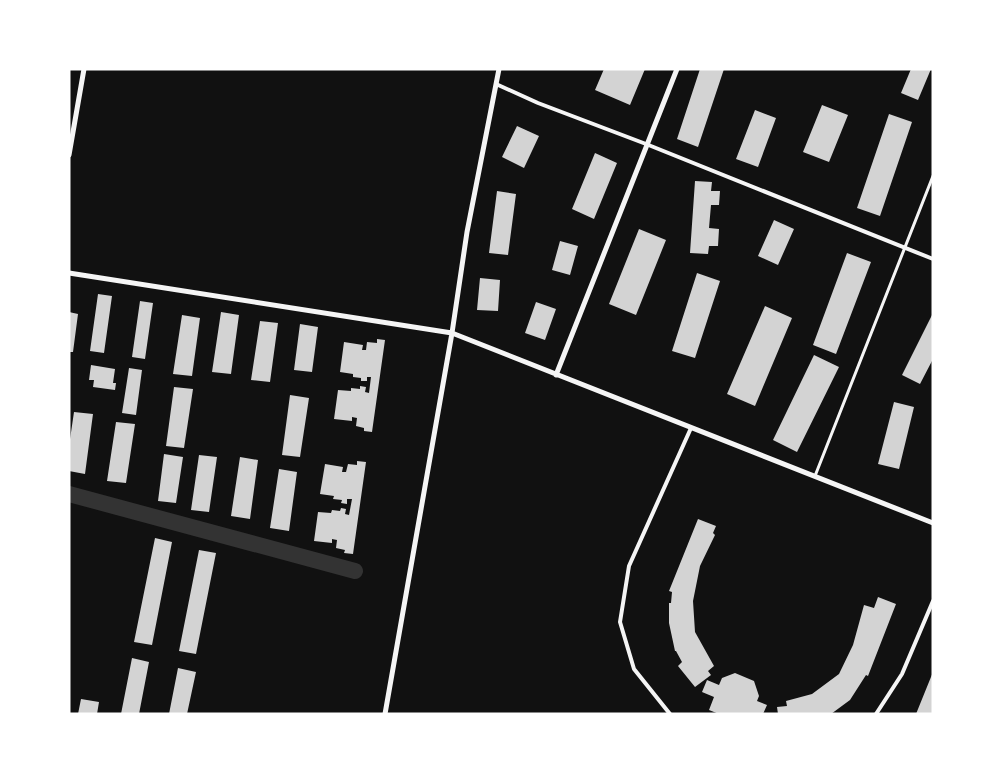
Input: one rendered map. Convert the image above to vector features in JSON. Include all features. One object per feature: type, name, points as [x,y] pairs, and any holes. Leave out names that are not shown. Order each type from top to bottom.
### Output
[{"type":"street","points":[[69,155],[84,69]]},
{"type":"street","points":[[385,714],[452,333],[467,232],[499,69]]},
{"type":"street","points":[[556,375],[677,69]]},
{"type":"street","points":[[496,84],[538,103],[933,259]]},
{"type":"street","points":[[815,477],[933,176]]},
{"type":"street","points":[[69,273],[452,333],[933,523]]},
{"type":"street","points":[[670,714],[634,669],[620,622],[629,566],[691,428]]},
{"type":"street","points":[[876,714],[902,674],[933,601]]},
{"type":"building","points":[[604,69],[645,69],[630,105],[595,90]]},
{"type":"building","points":[[700,69],[724,69],[698,147],[677,139]]},
{"type":"building","points":[[911,69],[931,69],[918,100],[901,93]]},
{"type":"building","points":[[822,105],[848,115],[829,162],[803,152]]},
{"type":"building","points":[[755,110],[776,118],[758,167],[736,159]]},
{"type":"building","points":[[889,114],[912,122],[880,216],[857,208]]},
{"type":"building","points":[[517,126],[539,136],[524,168],[502,157]]},
{"type":"building","points":[[595,153],[617,163],[594,219],[572,209]]},
{"type":"building","points":[[695,181],[712,182],[711,191],[720,191],[719,205],[711,205],[709,228],[719,229],[718,246],[709,246],[708,254],[690,253]]},
{"type":"building","points":[[497,191],[516,194],[508,255],[489,253]]},
{"type":"building","points":[[774,220],[794,229],[778,265],[758,256]]},
{"type":"building","points":[[639,229],[666,240],[636,315],[609,304]]},
{"type":"building","points":[[560,241],[578,246],[570,275],[552,270]]},
{"type":"building","points":[[847,253],[871,262],[836,354],[813,345]]},
{"type":"building","points":[[697,273],[720,281],[695,358],[672,351]]},
{"type":"building","points":[[480,278],[500,280],[498,311],[477,310]]},
{"type":"building","points":[[98,294],[112,296],[104,353],[90,351]]},
{"type":"building","points":[[140,301],[153,303],[145,359],[132,357]]},
{"type":"building","points":[[536,302],[556,309],[545,340],[525,333]]},
{"type":"building","points":[[765,306],[792,318],[755,406],[727,394]]},
{"type":"building","points":[[69,312],[78,314],[73,352],[69,352]]},
{"type":"building","points":[[221,312],[239,315],[231,374],[212,372]]},
{"type":"building","points":[[933,313],[933,359],[920,384],[902,375]]},
{"type":"building","points":[[182,315],[200,318],[192,376],[173,374]]},
{"type":"building","points":[[260,321],[278,323],[270,382],[251,380]]},
{"type":"building","points":[[300,324],[318,327],[312,372],[294,370]]},
{"type":"building","points":[[377,339],[385,340],[372,432],[364,431],[364,428],[356,426],[357,418],[352,417],[352,421],[334,419],[338,390],[351,391],[351,388],[360,389],[360,386],[366,387],[365,392],[369,393],[371,377],[367,377],[367,381],[361,381],[361,378],[353,377],[353,374],[340,372],[344,342],[363,345],[362,350],[366,350],[367,342],[377,343]]},
{"type":"building","points":[[814,355],[839,367],[797,452],[773,440]]},
{"type":"building","points":[[91,365],[115,369],[113,383],[116,383],[115,390],[93,387],[94,380],[89,380]]},
{"type":"building","points":[[129,368],[142,370],[136,415],[122,413]]},
{"type":"building","points":[[174,387],[193,389],[184,448],[166,446]]},
{"type":"building","points":[[290,395],[309,398],[300,457],[282,455]]},
{"type":"building","points":[[894,402],[914,407],[899,469],[878,464]]},
{"type":"building","points":[[74,412],[93,414],[85,474],[69,471],[69,446]]},
{"type":"building","points":[[116,422],[135,424],[126,483],[107,481]]},
{"type":"building","points":[[164,454],[183,457],[176,503],[158,501]]},
{"type":"building","points":[[199,455],[217,457],[209,512],[191,510]]},
{"type":"building","points":[[240,457],[258,460],[250,519],[231,516]]},
{"type":"building","points":[[357,461],[366,462],[353,554],[344,553],[345,550],[336,548],[337,540],[332,539],[332,543],[314,541],[318,512],[331,513],[332,510],[340,511],[341,508],[346,509],[345,514],[349,515],[352,499],[347,499],[347,504],[341,503],[342,500],[333,499],[334,496],[320,494],[325,464],[343,467],[342,472],[346,472],[348,464],[357,465]]},
{"type":"building","points":[[279,469],[297,472],[289,531],[270,528]]},
{"type":"building","points":[[698,519],[716,526],[713,533],[715,535],[700,566],[693,601],[695,632],[714,666],[708,671],[711,675],[695,687],[678,666],[682,662],[675,651],[669,623],[669,603],[671,603],[672,592],[669,591]]},
{"type":"building","points":[[155,538],[172,542],[152,645],[134,642]]},
{"type":"building","points":[[199,550],[216,553],[196,654],[179,651]]},
{"type":"building","points":[[878,597],[896,604],[868,676],[866,675],[850,700],[831,714],[778,714],[777,707],[787,706],[786,701],[812,694],[839,674],[853,645],[864,605],[874,608]]},
{"type":"building","points":[[132,658],[149,662],[139,714],[121,714]]},
{"type":"building","points":[[178,668],[196,672],[187,714],[169,714]]},
{"type":"building","points":[[933,672],[933,714],[916,714]]},
{"type":"building","points":[[735,673],[754,681],[759,696],[757,701],[767,705],[763,714],[719,714],[709,710],[714,697],[702,692],[707,680],[719,685],[722,678]]},
{"type":"building","points":[[81,699],[99,702],[97,714],[78,714]]},
{"type":"waterway","points":[[69,494],[355,571]]}]
